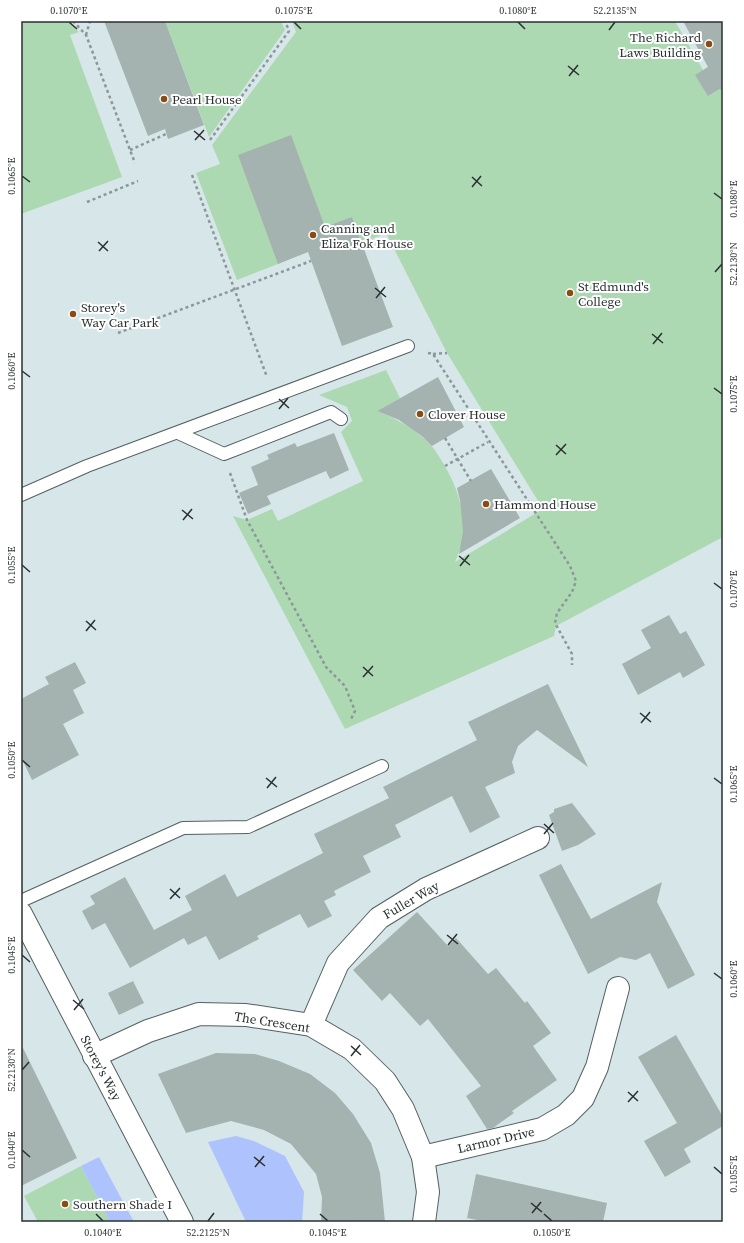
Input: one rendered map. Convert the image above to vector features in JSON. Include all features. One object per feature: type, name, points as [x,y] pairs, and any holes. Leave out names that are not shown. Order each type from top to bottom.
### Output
[{"type":"street","name":"Fuller Way","points":[[310,1025],[338,963],[379,918],[426,889],[538,838]]},
{"type":"street","name":"Storey's Way","points":[[21,914],[182,1222]]},
{"type":"street","name":"Larmor Drive","points":[[423,1158],[542,1129],[566,1115],[583,1098],[597,1067],[618,988]]},
{"type":"street","name":"The Crescent","points":[[94,1056],[148,1031],[199,1014],[246,1015],[310,1025],[352,1049],[386,1081],[403,1109],[423,1158],[428,1192],[424,1222]]},
{"type":"lane","points":[[21,495],[87,466],[408,346]]},
{"type":"lane","points":[[178,433],[224,454],[331,412],[341,419]]},
{"type":"lane","points":[[21,901],[183,828],[248,827],[382,766]]},
{"type":"path","points":[[73,21],[86,35],[135,163]]},
{"type":"path","points":[[86,35],[90,21]]},
{"type":"path","points":[[210,140],[289,31],[285,21]]},
{"type":"path","points":[[130,150],[166,134]]},
{"type":"path","points":[[192,175],[274,396]]},
{"type":"path","points":[[87,202],[138,181]]},
{"type":"path","points":[[118,333],[311,261]]},
{"type":"path","points":[[408,346],[433,354],[447,354]]},
{"type":"path","points":[[433,354],[488,442],[557,544],[576,581],[572,592],[557,613],[555,623],[572,654],[572,665]]},
{"type":"path","points":[[445,438],[470,481]]},
{"type":"path","points":[[445,466],[488,442]]},
{"type":"path","points":[[224,454],[234,487],[247,520],[326,667],[345,686],[355,711],[350,721]]},
{"type":"green space","points":[[21,21],[68,21],[79,32],[70,35],[122,177],[21,214]]},
{"type":"green space","points":[[165,21],[281,21],[285,30],[209,137]]},
{"type":"green space","name":"St Edmund's College","points":[[292,21],[675,21],[703,70],[708,96],[720,89],[723,94],[723,537],[556,626],[554,636],[345,729],[233,516],[247,520],[272,509],[278,521],[363,481],[341,432],[352,421],[347,407],[319,395],[386,370],[400,398],[377,411],[406,425],[430,444],[447,470],[458,495],[463,522],[463,535],[455,562],[543,509],[447,353],[386,233],[362,243],[352,218],[278,264],[237,280],[196,173],[220,164],[212,145],[296,32]]},
{"type":"green space","points":[[81,1166],[110,1222],[38,1222],[24,1196]]},
{"type":"water","points":[[236,1136],[254,1141],[285,1156],[304,1192],[302,1222],[246,1222],[208,1142]]},
{"type":"water","points":[[99,1157],[134,1222],[110,1222],[81,1166]]},
{"type":"building","name":"Pearl House","points":[[104,21],[165,21],[204,125],[168,139],[165,129],[148,136]]},
{"type":"building","name":"The Richard Laws Building","points":[[683,21],[723,21],[723,94],[720,89],[708,96],[695,75],[708,67]]},
{"type":"building","name":"Canning and Eliza Fok House","points":[[291,135],[325,227],[352,217],[393,327],[342,346],[308,252],[278,264],[238,155]]},
{"type":"building","name":"Clover House","points":[[438,377],[464,427],[432,446],[423,437],[399,420],[377,411]]},
{"type":"building","points":[[334,433],[349,470],[330,479],[326,471],[267,496],[271,504],[248,514],[239,493],[258,485],[251,467],[269,459],[267,455],[295,443],[297,447]]},
{"type":"building","name":"Hammond House","points":[[491,469],[520,518],[459,554],[463,531],[460,500],[457,488]]},
{"type":"building","points":[[669,615],[680,634],[686,631],[705,665],[683,678],[680,672],[638,695],[622,664],[651,648],[641,630]]},
{"type":"building","points":[[75,662],[86,683],[73,690],[84,713],[63,724],[79,755],[32,780],[21,757],[21,699],[49,684],[45,677]]},
{"type":"building","points":[[548,684],[588,767],[537,730],[518,746],[512,762],[515,773],[485,787],[500,817],[470,833],[452,796],[395,825],[401,837],[363,856],[371,872],[334,891],[336,895],[324,901],[332,916],[308,928],[300,914],[257,936],[259,939],[219,960],[206,936],[188,945],[184,938],[130,968],[105,923],[92,930],[82,911],[95,904],[90,896],[125,877],[154,930],[192,910],[185,896],[225,874],[237,897],[323,853],[314,834],[389,798],[383,787],[477,740],[468,722]]},
{"type":"building","points":[[572,803],[596,834],[578,845],[562,851],[549,815],[554,812],[554,809]]},
{"type":"building","points":[[561,864],[591,919],[662,882],[657,902],[695,975],[668,989],[650,953],[636,960],[620,957],[588,974],[539,875]]},
{"type":"building","points":[[417,912],[448,946],[456,938],[488,974],[496,968],[525,1003],[527,1001],[551,1033],[533,1046],[557,1080],[512,1111],[514,1113],[493,1128],[487,1129],[466,1096],[481,1086],[428,1019],[420,1026],[390,993],[382,1001],[353,970]]},
{"type":"building","points":[[133,981],[144,1003],[119,1015],[108,993]]},
{"type":"building","points":[[676,1035],[723,1117],[723,1126],[684,1149],[691,1162],[665,1177],[644,1141],[677,1123],[638,1057]]},
{"type":"building","points":[[21,1044],[77,1158],[21,1186]]},
{"type":"building","points":[[216,1053],[255,1054],[279,1061],[310,1074],[335,1093],[353,1114],[371,1143],[380,1173],[385,1222],[321,1222],[322,1197],[316,1174],[291,1144],[264,1130],[231,1121],[186,1133],[158,1074]]},
{"type":"building","points":[[476,1174],[607,1203],[603,1222],[487,1222],[467,1218]]},
{"type":"place","name":"The Richard Laws Building","points":[[709,44]]},
{"type":"place","name":"Pearl House","points":[[164,99]]},
{"type":"place","name":"Canning and Eliza Fok House","points":[[313,235]]},
{"type":"place","name":"St Edmund's College","points":[[570,293]]},
{"type":"place","name":"Storey's Way Car Park","points":[[73,314]]},
{"type":"place","name":"Clover House","points":[[420,414]]},
{"type":"place","name":"Hammond House","points":[[486,504]]},
{"type":"place","name":"Southern Shade I","points":[[65,1204]]}]
